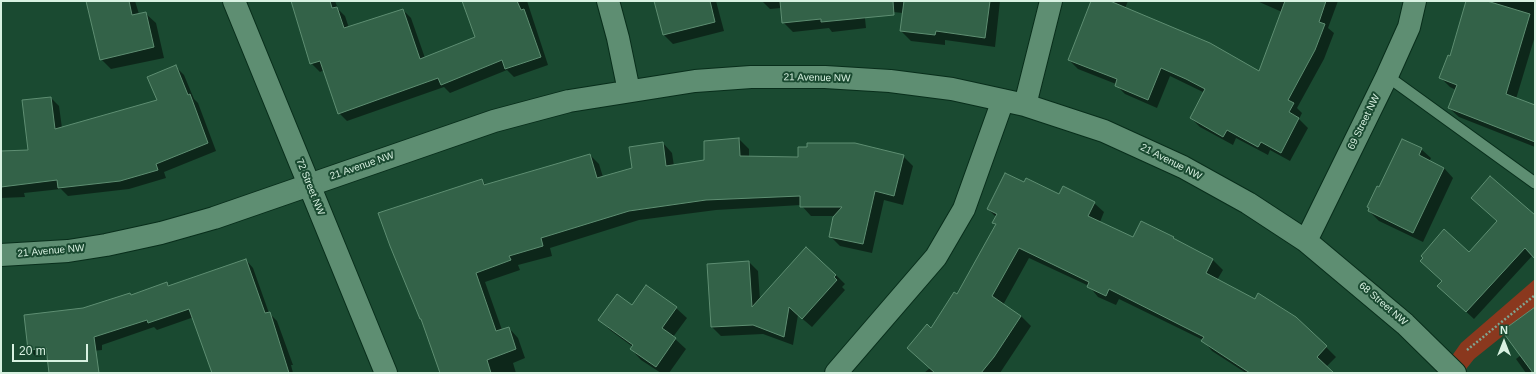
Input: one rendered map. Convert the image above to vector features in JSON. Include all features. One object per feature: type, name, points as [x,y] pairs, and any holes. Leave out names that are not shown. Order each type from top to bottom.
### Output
[{"type":"street","name":"72 Street NW","points":[[234,1],[386,373]]},
{"type":"street","points":[[608,1],[618,38],[629,91]]},
{"type":"street","points":[[1025,105],[1050,1]]},
{"type":"street","name":"69 Street NW","points":[[1306,240],[1387,76],[1409,27],[1415,1]]},
{"type":"street","name":"21 Avenue NW","points":[[1,255],[68,251],[106,245],[161,233],[214,218],[308,184],[494,121],[569,101],[695,81],[751,77],[825,77],[890,81],[952,90],[1025,105],[1104,131],[1145,148],[1248,202],[1306,240]]},
{"type":"street","points":[[836,373],[936,257],[964,209],[1004,100]]},
{"type":"street","name":"68 Street NW","points":[[1306,240],[1405,324],[1455,373]]},
{"type":"lane","points":[[1387,76],[1535,183]]},
{"type":"path","points":[[1464,353],[1535,295]]},
{"type":"shaded area","points":[[1535,279],[1535,310],[1474,359],[1463,373],[1440,373],[1461,343]]},
{"type":"building","points":[[86,1],[129,1],[132,15],[146,12],[154,47],[100,60]]},
{"type":"building","points":[[291,1],[330,1],[332,8],[337,7],[344,28],[403,9],[420,59],[475,37],[462,1],[517,1],[521,10],[524,9],[541,57],[505,69],[502,60],[441,85],[438,78],[338,114],[320,61],[310,64]]},
{"type":"building","points":[[654,1],[710,1],[715,22],[663,35]]},
{"type":"building","points":[[780,1],[893,1],[894,15],[821,22],[821,19],[782,23]]},
{"type":"building","points":[[904,1],[990,1],[985,38],[936,31],[935,35],[900,31]]},
{"type":"building","points":[[1091,1],[1110,1],[1210,43],[1259,71],[1285,1],[1326,1],[1319,22],[1325,24],[1315,50],[1288,100],[1294,103],[1289,112],[1299,118],[1281,153],[1261,142],[1258,147],[1227,130],[1223,137],[1190,118],[1205,89],[1161,68],[1148,100],[1115,86],[1117,79],[1068,60]]},
{"type":"building","points":[[1466,1],[1487,1],[1530,14],[1506,94],[1535,105],[1535,142],[1448,108],[1457,85],[1439,78],[1448,55],[1450,56]]},
{"type":"building","points":[[176,65],[188,95],[190,94],[208,143],[156,164],[158,170],[120,181],[58,188],[57,180],[1,187],[1,151],[28,150],[22,100],[51,97],[55,129],[157,100],[147,77]]},
{"type":"building","points":[[739,138],[740,156],[798,157],[798,147],[807,147],[807,143],[855,143],[904,155],[894,196],[875,191],[863,244],[829,237],[833,217],[842,207],[800,207],[800,196],[706,200],[629,211],[541,238],[543,246],[509,256],[511,260],[476,273],[496,331],[509,327],[516,349],[487,360],[491,373],[440,373],[421,319],[390,246],[378,213],[482,179],[484,185],[590,154],[597,178],[632,168],[629,147],[663,142],[666,166],[704,160],[704,141]]},
{"type":"building","points":[[1402,139],[1422,148],[1419,155],[1444,168],[1413,233],[1368,211],[1369,208],[1367,207],[1377,186],[1379,187]]},
{"type":"building","points":[[1005,173],[1024,182],[1026,178],[1059,194],[1063,186],[1095,202],[1088,216],[1133,237],[1141,221],[1174,237],[1173,238],[1213,259],[1206,273],[1255,299],[1258,293],[1296,317],[1327,346],[1317,357],[1334,373],[1250,373],[1201,341],[1204,337],[1109,289],[1106,296],[1087,287],[1089,282],[1019,248],[992,296],[1021,316],[994,357],[981,373],[935,373],[907,348],[927,324],[931,328],[954,292],[957,294],[996,224],[992,223],[997,214],[987,209]]},
{"type":"building","points":[[1490,176],[1535,215],[1535,259],[1525,248],[1466,312],[1437,286],[1442,281],[1420,261],[1423,258],[1421,256],[1444,229],[1469,252],[1497,221],[1471,198]]},
{"type":"building","points":[[806,247],[836,275],[834,277],[837,280],[802,319],[789,307],[784,337],[753,325],[711,327],[707,264],[749,261],[752,307]]},
{"type":"building","points":[[246,259],[265,313],[270,312],[289,373],[212,373],[189,309],[148,323],[147,320],[94,337],[99,373],[49,373],[46,348],[28,350],[24,315],[83,308],[130,293],[131,295],[167,282],[168,286]]},
{"type":"building","points":[[646,285],[677,307],[662,328],[676,338],[656,367],[630,349],[633,345],[598,320],[617,294],[632,305]]},
{"type":"building","points":[[1535,307],[1535,373],[1533,373],[1502,331]]}]
